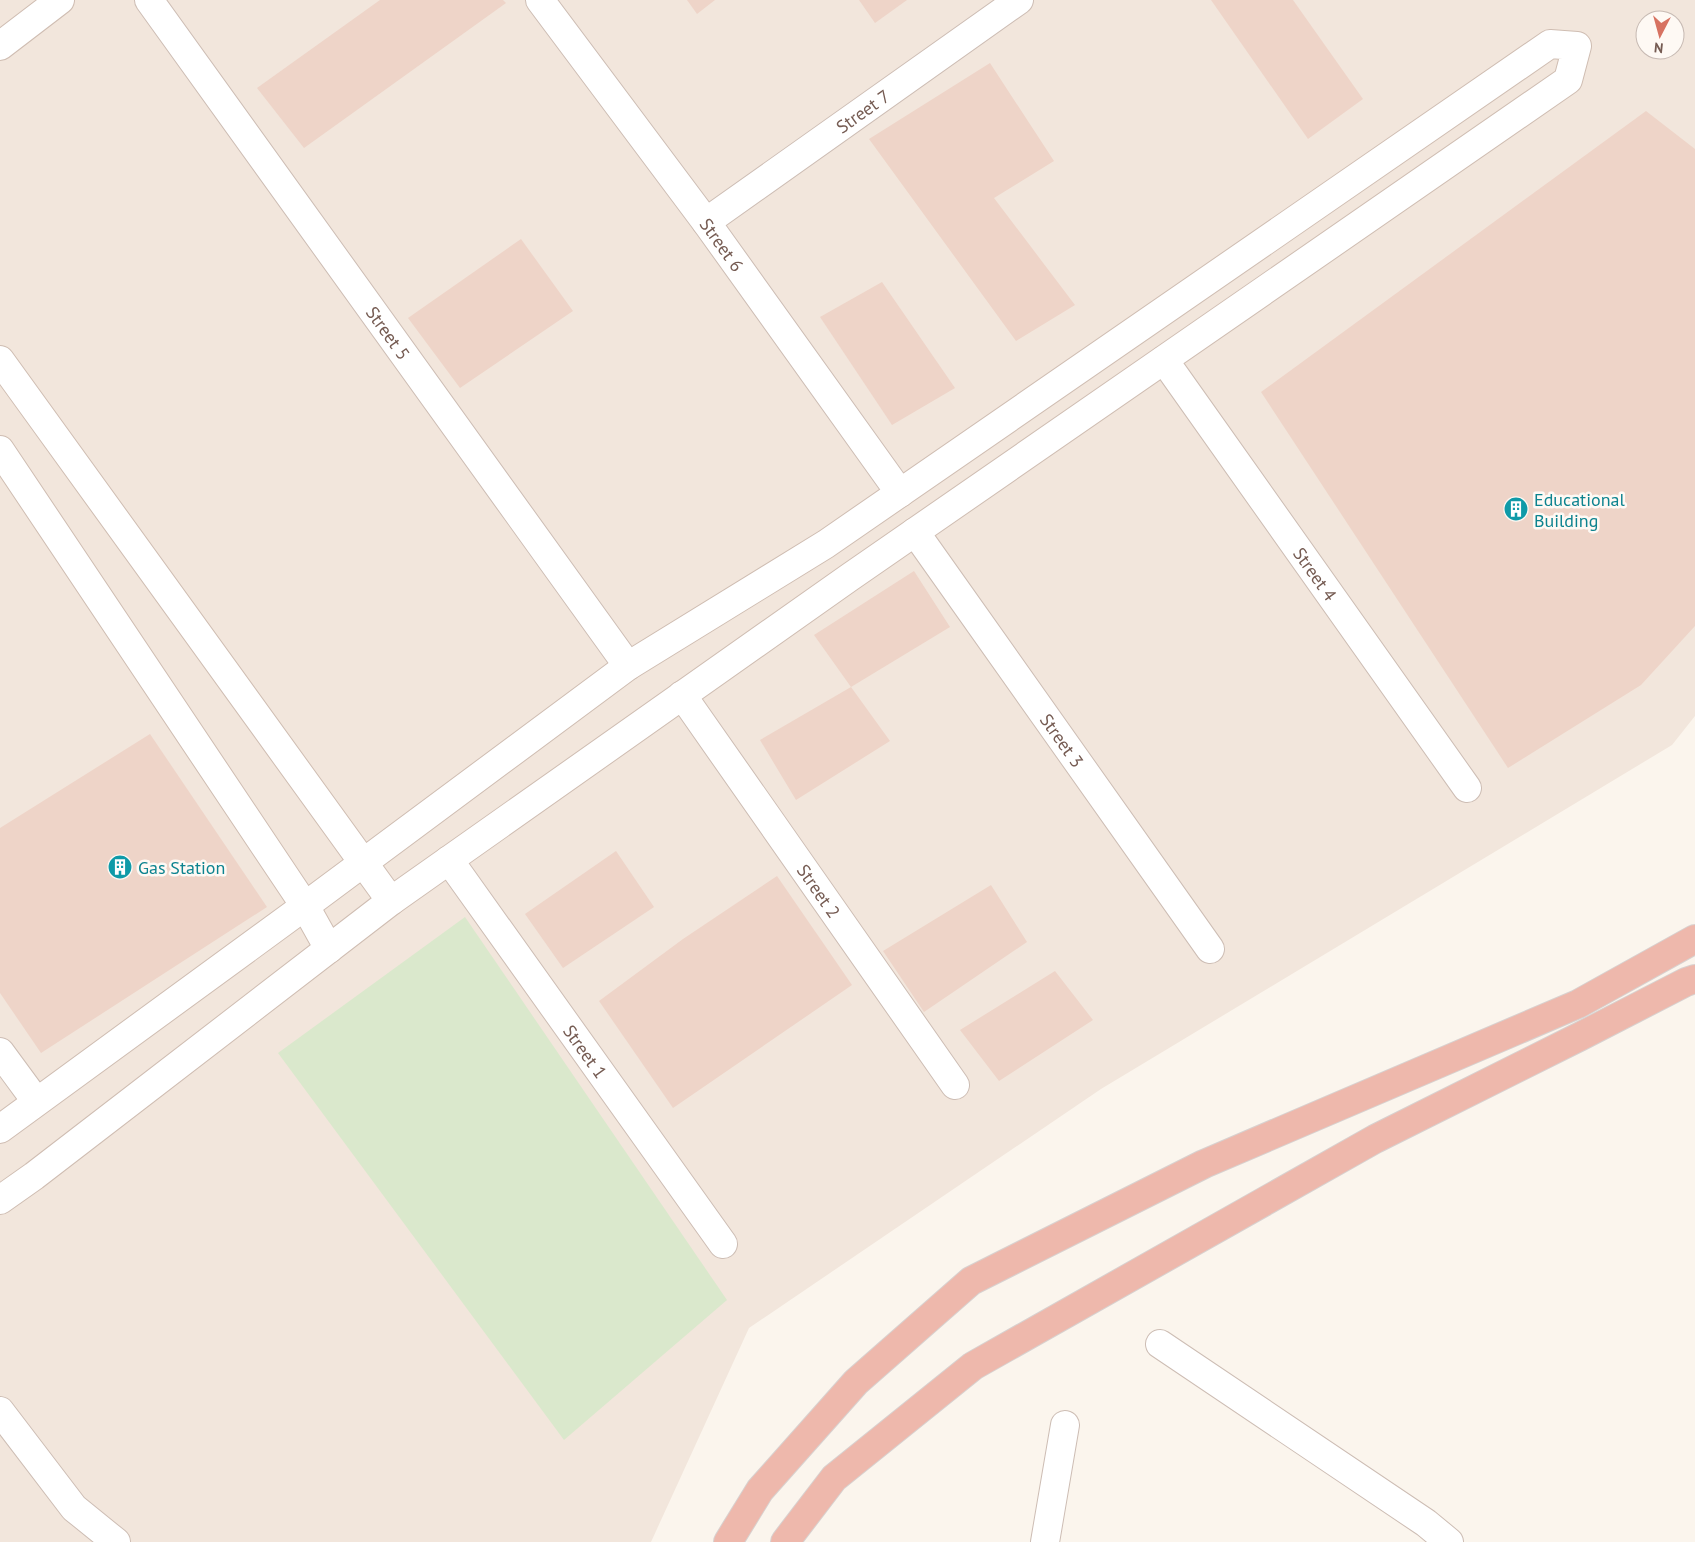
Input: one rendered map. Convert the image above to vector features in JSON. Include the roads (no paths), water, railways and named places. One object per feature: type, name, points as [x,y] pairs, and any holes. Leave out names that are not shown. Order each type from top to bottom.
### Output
[{"type":"highway","points":[[728,1542],[760,1490],[856,1382],[971,1281],[1204,1164],[1578,1004],[1695,939]]},
{"type":"highway","points":[[785,1542],[834,1478],[973,1366],[1375,1139],[1695,979]]},
{"type":"street","points":[[0,46],[60,0]]},
{"type":"street","name":"Street 5","points":[[149,0],[628,666]]},
{"type":"street","name":"Street 6","points":[[540,0],[706,222],[900,493]]},
{"type":"street","name":"Street 7","points":[[706,222],[1019,0]]},
{"type":"street","points":[[0,1129],[305,906],[628,666],[826,544],[1550,44],[1577,46],[1568,80],[850,577],[390,901],[34,1176],[0,1200]]},
{"type":"street","points":[[0,360],[390,901]]},
{"type":"street","name":"Street 4","points":[[1164,360],[1467,788]]},
{"type":"street","points":[[0,450],[305,906],[329,949]]},
{"type":"street","name":"Street 3","points":[[915,532],[1210,949]]},
{"type":"street","points":[[826,544],[850,577]]},
{"type":"street","name":"Street 2","points":[[682,695],[955,1085]]},
{"type":"street","name":"Street 1","points":[[448,860],[723,1244]]},
{"type":"street","points":[[0,1052],[36,1102]]},
{"type":"street","points":[[1160,1344],[1426,1523],[1449,1542]]},
{"type":"street","points":[[0,1411],[74,1508],[116,1542]]},
{"type":"street","points":[[1047,1541],[1065,1424]]},
{"type":"place","name":"Educational Building","points":[[1516,509]]},
{"type":"place","name":"Gas Station","points":[[120,867]]}]
